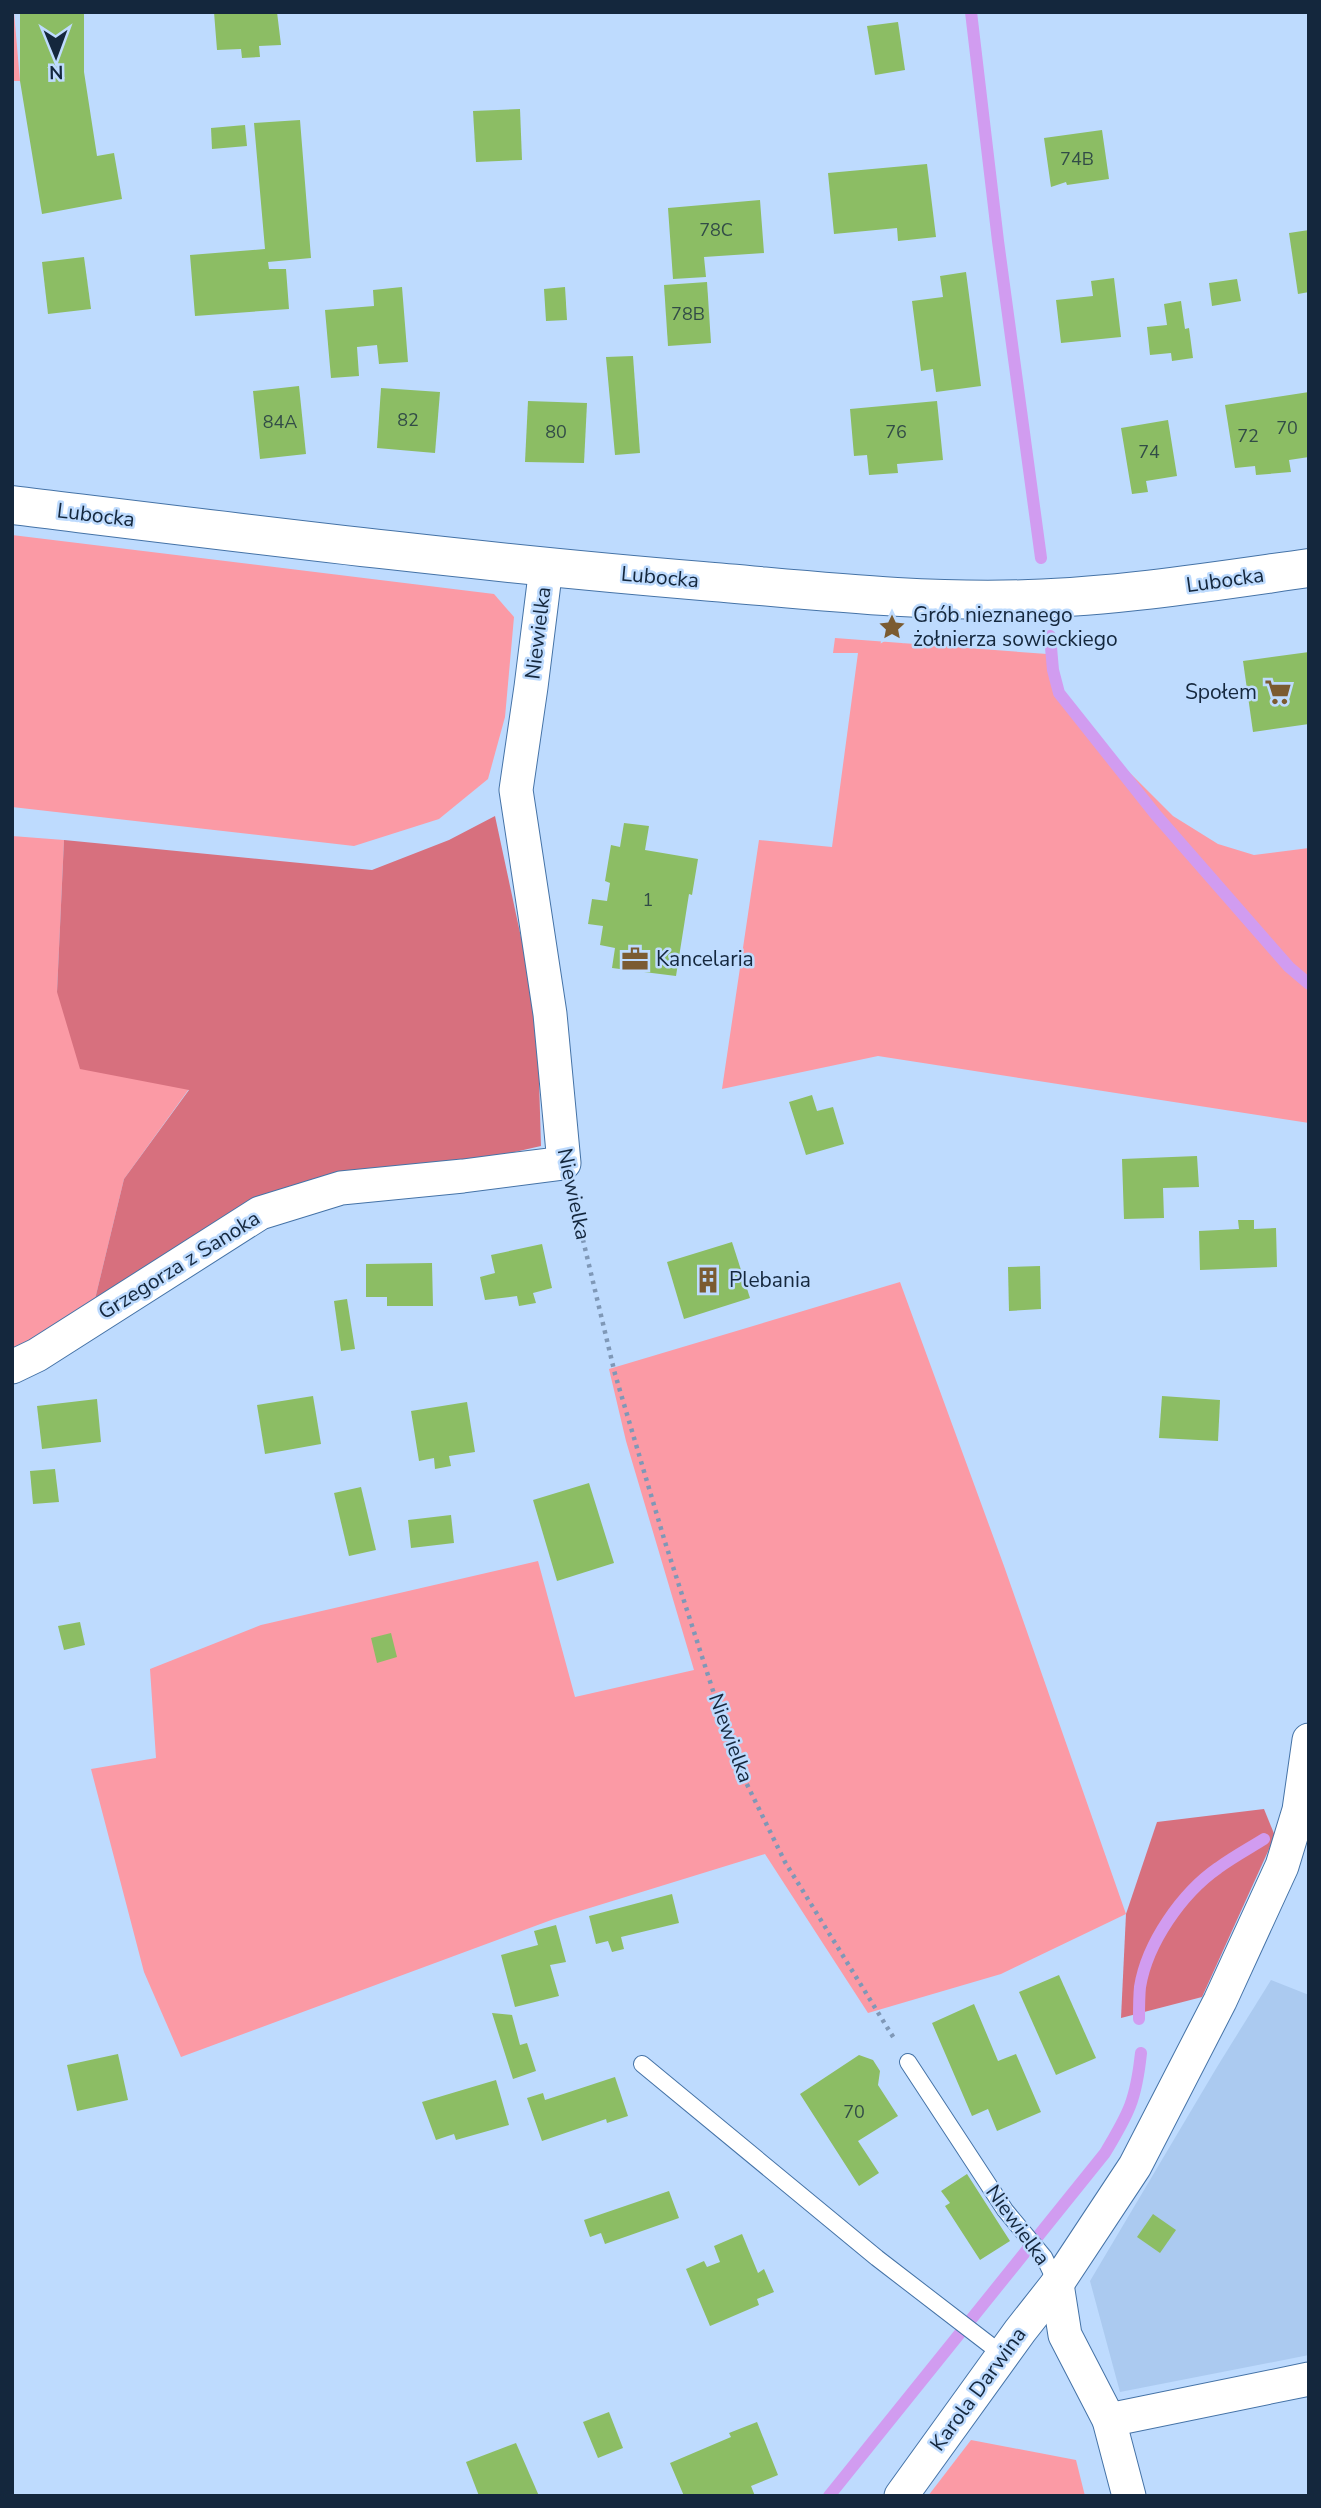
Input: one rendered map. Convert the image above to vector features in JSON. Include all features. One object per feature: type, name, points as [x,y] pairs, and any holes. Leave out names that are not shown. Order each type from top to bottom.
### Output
[{"type":"street","name":"Lubocka","points":[[12,505],[350,547],[545,567],[956,600],[1041,599],[1140,592],[1309,568]]},
{"type":"street","name":"Niewielka","points":[[545,567],[516,790],[550,1014],[564,1163]]},
{"type":"street","name":"Grzegorza z Sanoka","points":[[12,1367],[37,1355],[260,1213],[341,1188],[564,1163]]},
{"type":"street","name":"Niewielka","points":[[1057,2284],[1135,2166],[1220,2001],[1282,1866],[1299,1810],[1309,1740]]},
{"type":"street","name":"Karola Darwina","points":[[901,2496],[991,2345],[1057,2284]]},
{"type":"street","points":[[1057,2284],[1065,2335],[1109,2420],[1129,2496]]},
{"type":"street","points":[[1109,2420],[1309,2379]]},
{"type":"lane","name":"Niewielka","points":[[908,2062],[1005,2210],[1037,2247],[1057,2284]]},
{"type":"lane","points":[[642,2064],[855,2240],[991,2345]]},
{"type":"path","name":"Niewielka","points":[[564,1163],[615,1374],[665,1542],[736,1762],[785,1862],[908,2062]]},
{"type":"shaded area","points":[[14,12],[20,81],[12,81]]},
{"type":"shaded area","points":[[12,535],[494,594],[514,617],[505,717],[488,779],[439,819],[354,846],[12,807]]},
{"type":"shaded area","points":[[835,638],[1047,654],[1050,681],[1059,693],[1091,734],[1173,816],[1218,844],[1254,855],[1309,848],[1309,1123],[878,1056],[722,1089],[759,840],[832,847],[858,653],[833,653]]},
{"type":"shaded area","points":[[495,816],[537,1012],[541,1146],[293,1203],[90,1320],[124,1179],[189,1090],[80,1069],[57,992],[64,840],[372,870],[449,840]]},
{"type":"shaded area","points":[[12,836],[64,840],[57,992],[189,1089],[124,1179],[90,1320],[12,1358]]},
{"type":"shaded area","points":[[900,1282],[1004,1566],[1126,1914],[1001,1974],[868,2013],[765,1854],[554,1919],[181,2057],[144,1972],[91,1769],[156,1758],[150,1669],[261,1625],[538,1561],[575,1697],[694,1670],[626,1441],[609,1369]]},
{"type":"shaded area","points":[[1264,1809],[1275,1836],[1202,1997],[1121,2018],[1126,1914],[1157,1822]]},
{"type":"shaded area","points":[[1271,1980],[1309,1995],[1309,2355],[1120,2392],[1090,2281]]},
{"type":"shaded area","points":[[971,2440],[1076,2460],[1085,2496],[928,2496]]},
{"type":"building","points":[[20,12],[84,12],[84,72],[97,156],[114,153],[122,199],[42,214],[20,81]]},
{"type":"building","points":[[214,12],[277,12],[281,45],[259,46],[260,57],[242,58],[241,49],[217,50]]},
{"type":"building","points":[[898,22],[905,70],[875,75],[867,26]]},
{"type":"building","points":[[520,109],[522,160],[476,162],[473,111]]},
{"type":"building","points":[[300,120],[311,258],[268,262],[269,269],[286,269],[289,309],[195,316],[190,255],[265,249],[254,123]]},
{"type":"building","points":[[245,125],[247,146],[212,149],[211,128]]},
{"type":"building","points":[[1102,130],[1109,179],[1067,185],[1066,182],[1051,187],[1044,138]]},
{"type":"building","points":[[927,164],[936,237],[898,241],[897,228],[834,234],[828,173]]},
{"type":"building","points":[[760,200],[764,253],[704,257],[706,277],[673,279],[668,208]]},
{"type":"building","points":[[1309,230],[1309,292],[1298,294],[1289,233]]},
{"type":"building","points":[[84,257],[91,309],[48,314],[42,262]]},
{"type":"building","points":[[966,272],[981,386],[936,392],[933,369],[921,371],[912,301],[943,297],[940,276]]},
{"type":"building","points":[[1114,278],[1121,337],[1061,343],[1056,300],[1093,296],[1091,281]]},
{"type":"building","points":[[1237,279],[1241,301],[1212,306],[1209,283]]},
{"type":"building","points":[[707,282],[711,343],[668,346],[664,285]]},
{"type":"building","points":[[402,287],[408,362],[379,364],[377,345],[357,347],[359,376],[331,378],[325,310],[374,306],[373,290]]},
{"type":"building","points":[[565,287],[567,320],[546,321],[544,289]]},
{"type":"building","points":[[1181,301],[1185,329],[1189,328],[1193,358],[1172,361],[1171,353],[1150,355],[1147,327],[1167,325],[1164,304]]},
{"type":"building","points":[[633,356],[640,453],[615,455],[606,357]]},
{"type":"building","points":[[299,386],[306,454],[260,459],[253,391]]},
{"type":"building","points":[[381,388],[440,392],[435,453],[377,448]]},
{"type":"building","points":[[1309,392],[1309,457],[1289,460],[1291,472],[1256,475],[1255,466],[1235,468],[1225,405]]},
{"type":"building","points":[[528,401],[587,403],[584,463],[525,462]]},
{"type":"building","points":[[937,401],[943,460],[897,464],[898,473],[869,475],[867,455],[854,456],[850,409]]},
{"type":"building","points":[[1168,420],[1177,476],[1146,481],[1148,492],[1132,494],[1121,428]]},
{"type":"building","name":"Społem","points":[[1309,652],[1309,724],[1253,732],[1243,661]]},
{"type":"building","points":[[624,823],[649,826],[645,850],[698,859],[692,895],[689,894],[676,976],[612,968],[615,948],[600,945],[603,926],[588,924],[592,899],[607,901],[610,883],[605,881],[611,845],[620,847]]},
{"type":"building","points":[[812,1095],[817,1111],[833,1107],[844,1144],[806,1155],[789,1102]]},
{"type":"building","points":[[1197,1156],[1199,1187],[1163,1188],[1164,1218],[1124,1219],[1122,1159]]},
{"type":"building","points":[[1238,1220],[1254,1220],[1254,1229],[1276,1228],[1277,1267],[1200,1270],[1199,1231],[1239,1229]]},
{"type":"building","name":"Plebania","points":[[732,1242],[750,1298],[684,1319],[667,1262]]},
{"type":"building","points":[[542,1244],[552,1288],[533,1293],[536,1303],[519,1306],[517,1296],[485,1300],[480,1277],[495,1273],[491,1255]]},
{"type":"building","points":[[432,1263],[433,1306],[387,1306],[387,1297],[366,1297],[366,1264]]},
{"type":"building","points":[[1040,1266],[1041,1309],[1009,1311],[1008,1267]]},
{"type":"building","points":[[347,1299],[355,1349],[341,1351],[334,1301]]},
{"type":"building","points":[[313,1396],[321,1444],[265,1454],[257,1405]]},
{"type":"building","points":[[1162,1396],[1220,1400],[1218,1441],[1159,1438]]},
{"type":"building","points":[[97,1399],[101,1442],[42,1449],[37,1406]]},
{"type":"building","points":[[467,1402],[475,1452],[449,1456],[451,1466],[435,1469],[434,1458],[419,1461],[411,1411]]},
{"type":"building","points":[[55,1469],[59,1502],[33,1504],[30,1471]]},
{"type":"building","points":[[589,1483],[614,1563],[557,1581],[533,1500]]},
{"type":"building","points":[[361,1487],[376,1550],[349,1556],[334,1493]]},
{"type":"building","points":[[451,1515],[454,1543],[411,1548],[408,1520]]},
{"type":"building","points":[[80,1622],[85,1645],[64,1650],[58,1626]]},
{"type":"building","points":[[391,1633],[397,1657],[377,1663],[371,1638]]},
{"type":"building","points":[[672,1894],[679,1923],[621,1937],[624,1949],[612,1952],[608,1941],[596,1944],[589,1916]]},
{"type":"building","points":[[556,1925],[566,1962],[550,1965],[559,1996],[515,2007],[501,1955],[538,1945],[534,1931]]},
{"type":"building","points":[[1059,1975],[1096,2058],[1056,2075],[1019,1992]]},
{"type":"building","points":[[974,2004],[998,2061],[1016,2054],[1041,2112],[997,2131],[988,2109],[972,2116],[932,2023]]},
{"type":"building","points":[[492,2013],[512,2015],[520,2045],[527,2043],[536,2071],[513,2079]]},
{"type":"building","points":[[118,2054],[128,2100],[77,2111],[67,2065]]},
{"type":"building","points":[[859,2055],[873,2060],[880,2071],[878,2085],[898,2116],[858,2141],[879,2173],[859,2186],[800,2094]]},
{"type":"building","points":[[615,2077],[628,2116],[607,2123],[606,2119],[542,2141],[527,2098],[543,2093],[545,2100]]},
{"type":"building","points":[[496,2080],[509,2125],[456,2140],[454,2134],[436,2140],[422,2102]]},
{"type":"building","points":[[967,2174],[1010,2241],[980,2260],[945,2206],[950,2203],[941,2191]]},
{"type":"building","points":[[669,2191],[679,2218],[605,2244],[601,2233],[590,2237],[584,2220]]},
{"type":"building","points":[[1153,2214],[1176,2230],[1160,2253],[1137,2237]]},
{"type":"building","points":[[742,2234],[758,2273],[764,2269],[774,2292],[757,2299],[759,2305],[710,2326],[686,2269],[704,2261],[707,2267],[720,2262],[714,2246]]},
{"type":"building","points":[[609,2412],[623,2448],[598,2458],[583,2422]]},
{"type":"building","points":[[757,2422],[778,2475],[751,2486],[755,2496],[684,2496],[670,2463],[731,2437],[729,2433]]},
{"type":"building","points":[[516,2443],[539,2496],[479,2496],[466,2462]]},
{"type":"waterway","points":[[971,12],[998,241],[1041,558]]},
{"type":"waterway","points":[[1050,636],[1053,670],[1059,693],[1156,815],[1289,967],[1309,984]]},
{"type":"waterway","points":[[1139,2019],[1140,1987],[1144,1970],[1168,1920],[1205,1878],[1264,1839]]},
{"type":"waterway","points":[[829,2496],[1105,2153],[1130,2106],[1137,2083],[1141,2053]]},
{"type":"place","name":"Grób nieznanego żołnierza sowieckiego","points":[[892,627]]},
{"type":"place","name":"Społem","points":[[1278,692]]},
{"type":"place","name":"Kancelaria","points":[[635,959]]},
{"type":"place","name":"Plebania","points":[[708,1280]]}]
